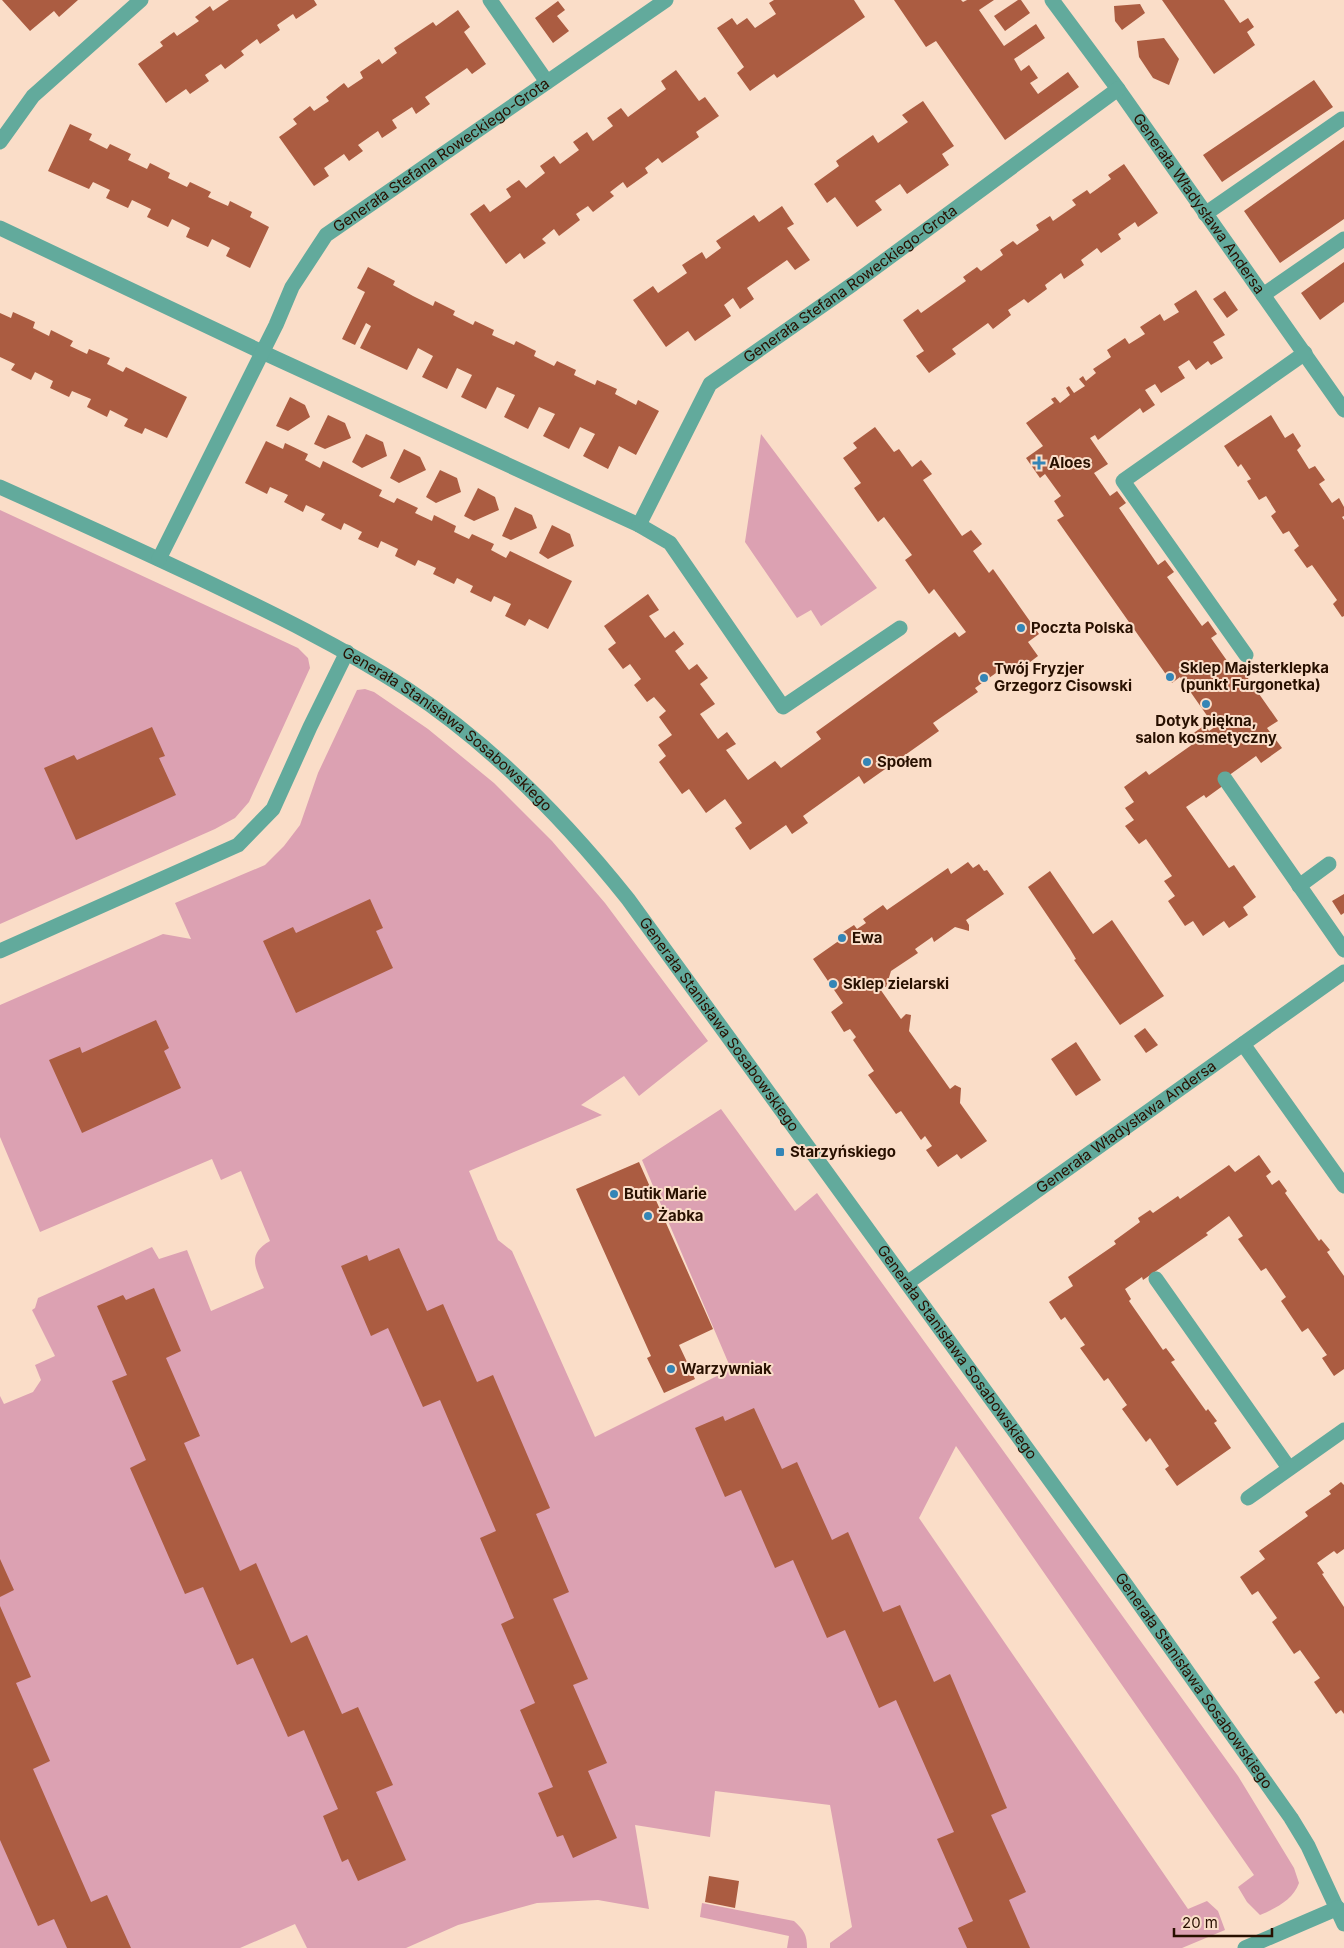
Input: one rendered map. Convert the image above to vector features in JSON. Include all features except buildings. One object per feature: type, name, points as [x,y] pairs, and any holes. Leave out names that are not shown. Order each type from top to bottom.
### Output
[{"type":"street","points":[[0,142],[34,96],[141,0]]},
{"type":"street","points":[[490,0],[546,82]]},
{"type":"street","name":"Generała Stefana Roweckiego-Grota","points":[[159,559],[276,325],[292,286],[326,235],[666,0]]},
{"type":"street","name":"Generała Władysława Andersa","points":[[1052,0],[1118,89],[1344,410]]},
{"type":"street","name":"Generała Stefana Roweckiego-Grota","points":[[639,525],[710,384],[853,284],[1118,89]]},
{"type":"street","points":[[1206,214],[1342,119]]},
{"type":"street","points":[[0,228],[262,352],[639,525],[670,544],[783,707],[900,628]]},
{"type":"street","points":[[1263,295],[1344,239]]},
{"type":"street","points":[[1246,655],[1124,481],[1305,353]]},
{"type":"street","name":"Generała Stanisława Sosabowskiego","points":[[0,486],[159,559],[347,652],[408,690],[469,736],[538,796],[602,866],[667,952],[1132,1593],[1291,1818],[1308,1846],[1344,1924]]},
{"type":"street","points":[[0,951],[238,845],[273,809],[347,652]]},
{"type":"street","points":[[1225,778],[1344,950]]},
{"type":"street","points":[[1299,886],[1329,864]]},
{"type":"street","name":"Generała Władysława Andersa","points":[[907,1283],[1344,972]]},
{"type":"street","points":[[1243,1044],[1344,1186]]},
{"type":"street","points":[[1156,1279],[1289,1468]]},
{"type":"street","points":[[1248,1498],[1344,1430]]},
{"type":"street","points":[[1245,1948],[1338,1908]]},
{"type":"shaded area","points":[[761,434],[877,588],[821,626],[811,610],[797,618],[745,542]]},
{"type":"shaded area","points":[[0,510],[298,648],[308,658],[310,668],[249,802],[235,818],[215,829],[0,924]]},
{"type":"shaded area","points":[[365,689],[374,692],[428,729],[494,783],[552,841],[605,903],[708,1041],[639,1096],[624,1076],[581,1105],[602,1115],[469,1171],[498,1240],[512,1251],[595,1437],[731,1369],[642,1160],[721,1109],[795,1211],[817,1193],[1238,1776],[1294,1868],[1299,1883],[1293,1894],[1283,1903],[1260,1915],[1247,1902],[1238,1887],[1254,1875],[956,1446],[919,1518],[1188,1909],[1207,1901],[1218,1911],[1225,1930],[1182,1948],[830,1948],[830,1943],[852,1927],[830,1805],[715,1791],[710,1837],[635,1825],[649,1909],[598,1900],[537,1903],[458,1925],[406,1948],[307,1948],[295,1924],[240,1948],[0,1948],[0,1396],[4,1404],[33,1392],[41,1380],[35,1365],[55,1356],[32,1310],[35,1308],[38,1298],[152,1247],[159,1259],[187,1250],[211,1311],[264,1288],[255,1262],[258,1251],[270,1241],[241,1171],[221,1180],[212,1159],[40,1232],[0,1137],[0,1005],[163,934],[191,939],[175,903],[265,865],[284,846],[300,825],[318,773],[357,690]]},
{"type":"shaded area","points":[[702,1903],[794,1921],[804,1933],[807,1948],[787,1948],[789,1936],[700,1917]]},
{"type":"place","name":"Aloes","points":[[1039,463]]},
{"type":"place","name":"Poczta Polska","points":[[1021,628]]},
{"type":"place","name":"Sklep Majsterklepka (punkt Furgonetka)","points":[[1170,677]]},
{"type":"place","name":"Twój Fryzjer Grzegorz Cisowski","points":[[984,678]]},
{"type":"place","name":"Dotyk piękna, salon kosmetyczny","points":[[1206,704]]},
{"type":"place","name":"Społem","points":[[867,762]]},
{"type":"place","name":"Ewa","points":[[842,938]]},
{"type":"place","name":"Sklep zielarski","points":[[833,984]]},
{"type":"place","name":"Starzyńskiego","points":[[780,1152]]},
{"type":"place","name":"Butik Marie","points":[[614,1194]]},
{"type":"place","name":"Żabka","points":[[648,1216]]},
{"type":"place","name":"Warzywniak","points":[[671,1369]]}]
